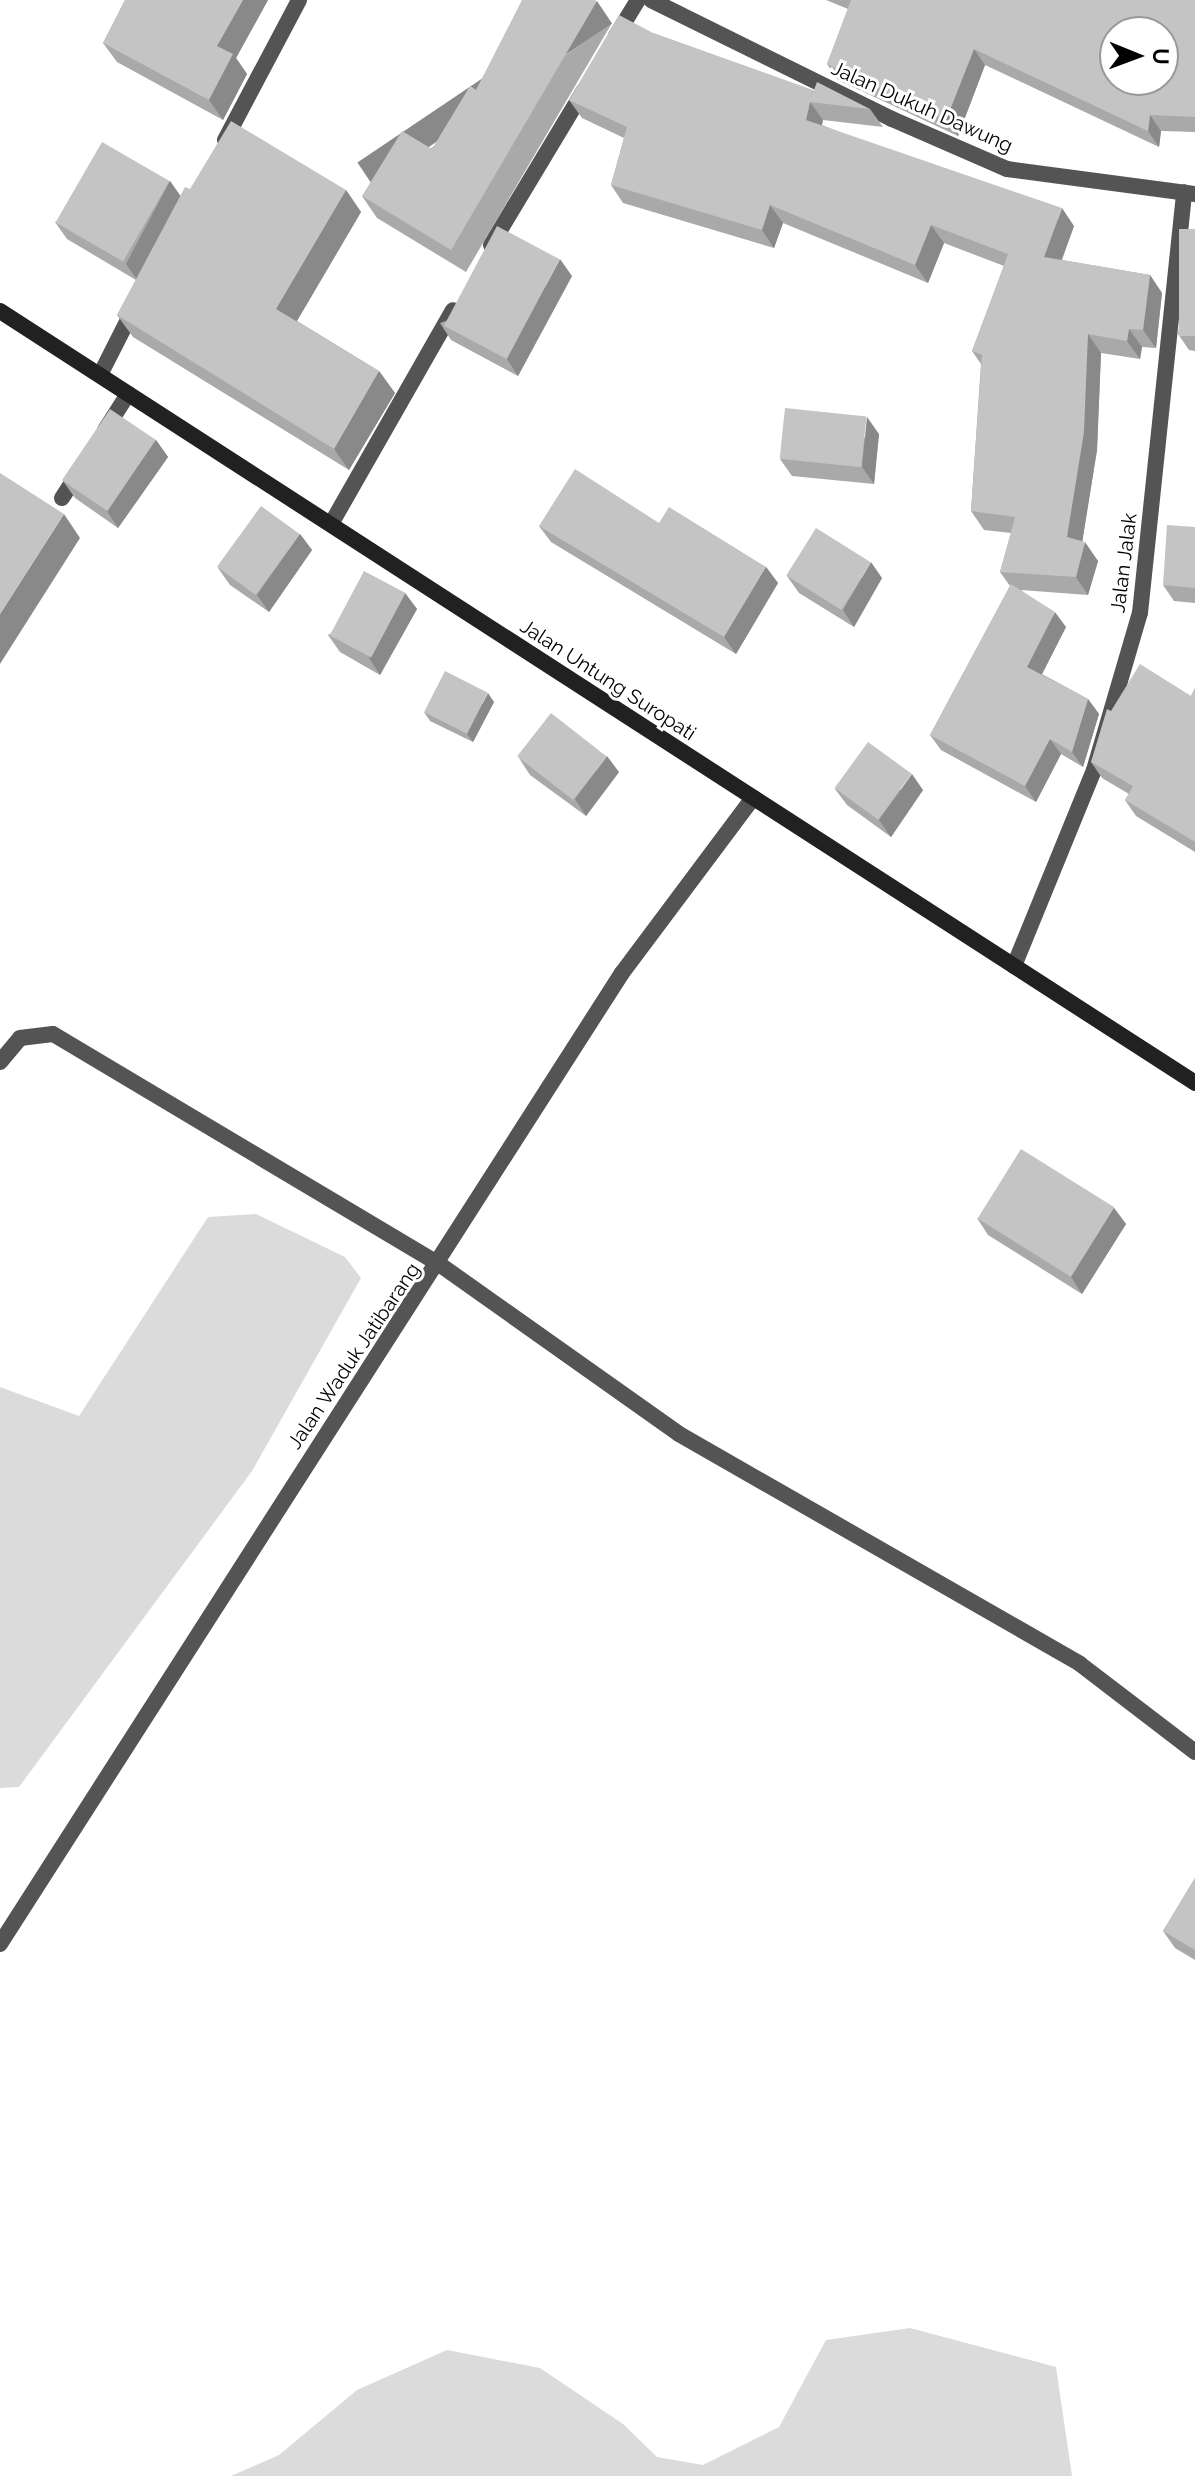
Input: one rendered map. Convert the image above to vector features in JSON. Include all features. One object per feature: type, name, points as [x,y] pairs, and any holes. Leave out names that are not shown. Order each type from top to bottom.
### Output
[{"type":"main road","name":"Jalan Untung Suropati","points":[[0,311],[1195,1083]]},
{"type":"street","points":[[217,155],[299,0]]},
{"type":"street","points":[[484,257],[638,0]]},
{"type":"street","name":"Jalan Dukuh Dawung","points":[[651,0],[879,112],[1007,169],[1189,193]]},
{"type":"street","name":"Jalan Jalak","points":[[1014,966],[1094,770],[1140,613],[1189,193]]},
{"type":"street","points":[[100,375],[141,296]]},
{"type":"street","points":[[331,524],[460,298]]},
{"type":"street","points":[[62,498],[128,394]]},
{"type":"street","name":"Jalan Waduk Jatibarang","points":[[0,1944],[128,1737],[439,1264],[622,973],[753,798]]},
{"type":"street","points":[[0,1062],[20,1038],[53,1034],[439,1264],[679,1434],[1080,1664],[1195,1752]]},
{"type":"shaded area","points":[[256,1214],[345,1257],[361,1278],[252,1471],[19,1787],[0,1788],[0,1387],[79,1416],[208,1217]]},
{"type":"shaded area","points":[[910,2328],[1056,2367],[1072,2476],[231,2476],[279,2455],[357,2390],[447,2350],[540,2368],[623,2424],[657,2457],[703,2465],[779,2427],[826,2340]]},
{"type":"building","points":[[125,0],[243,0],[217,46],[233,54],[209,100],[103,43]]},
{"type":"building","points":[[522,0],[597,1],[451,250],[362,196],[402,131],[432,149],[470,86],[476,90]]},
{"type":"building","points":[[851,0],[1195,0],[1195,117],[1150,115],[1148,131],[974,49],[946,120],[827,64]]},
{"type":"building","points":[[619,15],[653,33],[813,90],[811,98],[817,82],[870,109],[810,102],[806,120],[1062,208],[1044,257],[1150,275],[1143,330],[1129,329],[1127,341],[1088,334],[1084,432],[1067,537],[1085,542],[1076,577],[1000,572],[1015,517],[971,511],[982,355],[972,351],[1008,254],[931,225],[915,265],[770,205],[762,230],[611,185],[627,127],[569,100]]},
{"type":"building","points":[[231,121],[346,190],[276,309],[379,371],[334,449],[117,315],[185,187],[190,189]]},
{"type":"building","points":[[102,142],[170,181],[123,262],[56,223]]},
{"type":"building","points":[[497,226],[560,259],[507,359],[444,326]]},
{"type":"building","points":[[1179,229],[1195,229],[1195,336],[1179,336]]},
{"type":"building","points":[[785,408],[867,417],[861,467],[780,459]]},
{"type":"building","points":[[110,409],[156,440],[108,511],[62,480]]},
{"type":"building","points":[[575,469],[659,523],[669,507],[766,567],[724,637],[539,526]]},
{"type":"building","points":[[0,473],[64,514],[0,614]]},
{"type":"building","points":[[261,506],[300,534],[256,595],[217,567]]},
{"type":"building","points":[[1167,525],[1195,527],[1195,588],[1163,585]]},
{"type":"building","points":[[816,528],[871,562],[841,610],[786,575]]},
{"type":"building","points":[[364,571],[405,593],[371,658],[330,635]]},
{"type":"building","points":[[1011,584],[1055,612],[1027,667],[1088,699],[1072,752],[1050,739],[1025,786],[930,735]]},
{"type":"building","points":[[1140,664],[1191,696],[1195,688],[1195,842],[1125,800],[1133,786],[1091,762],[1107,709],[1111,711]]},
{"type":"building","points":[[445,671],[488,693],[467,734],[424,712]]},
{"type":"building","points":[[551,713],[607,757],[573,800],[517,756]]},
{"type":"building","points":[[868,742],[912,774],[878,820],[834,788]]},
{"type":"building","points":[[1021,1149],[1114,1207],[1071,1277],[978,1219]]},
{"type":"building","points":[[1195,1878],[1195,1950],[1163,1931]]}]
